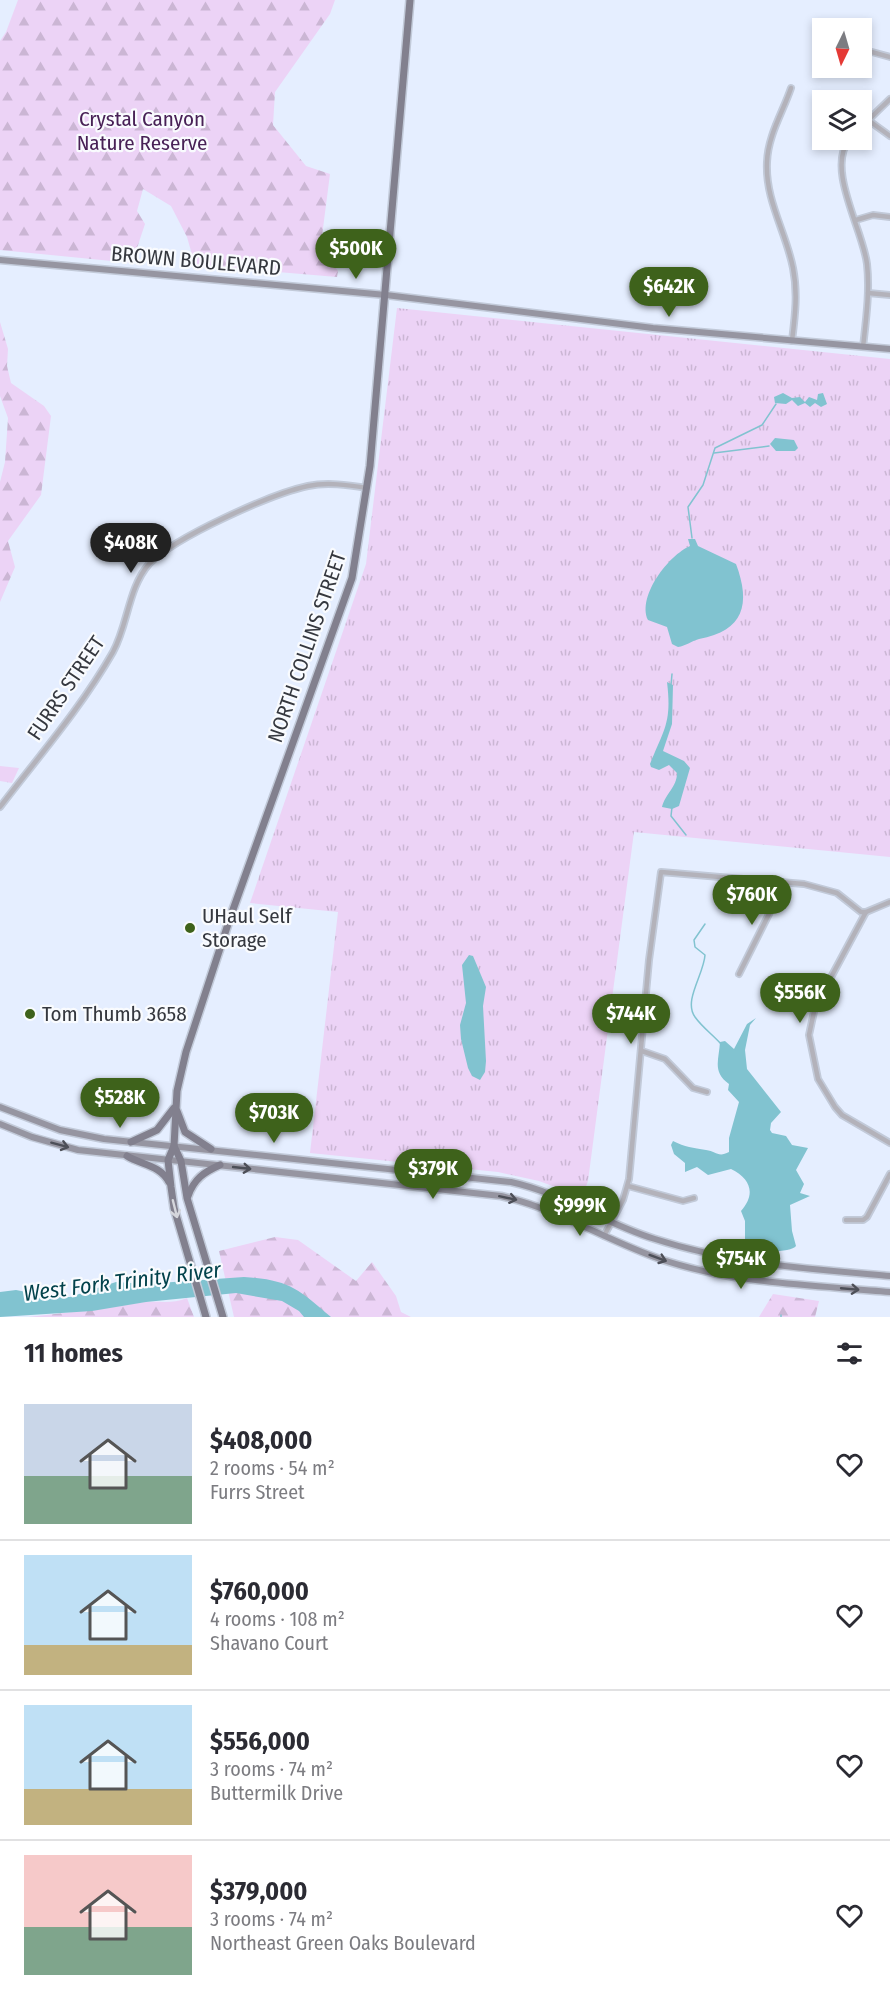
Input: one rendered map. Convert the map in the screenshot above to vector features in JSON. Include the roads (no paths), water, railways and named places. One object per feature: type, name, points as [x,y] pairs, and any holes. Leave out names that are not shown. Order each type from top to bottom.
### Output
[{"type":"main road","name":"NORTH COLLINS STREET","points":[[206,1317],[174,1208],[171,1187],[168,1160],[174,1146],[176,1106],[186,1052],[230,918],[352,578],[367,488],[386,294],[410,0]]},
{"type":"main road","name":"BROWN BOULEVARD","points":[[0,260],[386,294],[653,328],[890,349]]},
{"type":"main road","points":[[131,1142],[149,1135],[162,1126],[176,1106]]},
{"type":"main road","points":[[176,1106],[185,1132],[211,1149]]},
{"type":"main road","points":[[0,1107],[27,1119],[69,1132],[131,1142],[511,1182],[546,1192],[651,1238],[721,1257],[890,1276]]},
{"type":"main road","points":[[21,1133],[27,1119]]},
{"type":"main road","points":[[0,1124],[21,1133],[78,1150],[507,1198],[547,1209],[663,1260],[726,1275],[890,1292]]},
{"type":"main road","name":"NORTH COLLINS STREET","points":[[174,1146],[181,1161],[187,1198],[224,1317]]},
{"type":"main road","points":[[127,1156],[142,1165],[156,1167],[171,1187]]},
{"type":"main road","points":[[304,1174],[305,1159]]},
{"type":"main road","points":[[187,1198],[191,1186],[204,1172],[220,1165]]},
{"type":"street","points":[[872,52],[890,57]]},
{"type":"street","points":[[791,88],[774,129],[767,160],[772,204],[793,266],[797,298],[792,341]]},
{"type":"street","points":[[872,116],[890,99]]},
{"type":"street","points":[[872,123],[890,136]]},
{"type":"street","points":[[844,150],[841,166],[843,184],[856,220],[867,262],[868,293],[863,347]]},
{"type":"street","points":[[856,220],[873,215],[890,217]]},
{"type":"street","points":[[868,293],[890,295]]},
{"type":"street","name":"FURRS STREET","points":[[0,807],[60,733],[112,653],[144,572],[161,554],[194,532],[293,491],[325,485],[367,488]]},
{"type":"street","points":[[604,1236],[627,1186],[660,874],[664,871],[778,882],[831,890],[861,912],[890,902]]},
{"type":"street","points":[[739,974],[773,906],[778,882]]},
{"type":"street","points":[[866,912],[815,1007],[809,1035],[818,1079],[835,1107],[843,1115],[890,1143]]},
{"type":"street","points":[[642,1051],[665,1059],[693,1088],[707,1092]]},
{"type":"street","points":[[846,1220],[863,1220],[867,1217],[890,1174]]},
{"type":"street","points":[[627,1186],[683,1201],[694,1198]]},
{"type":"water","points":[[783,393],[792,398],[800,397],[805,402],[809,397],[817,400],[818,394],[823,393],[827,404],[821,407],[815,403],[810,407],[805,403],[798,406],[792,400],[786,404],[775,403],[774,397]]},
{"type":"water","points":[[775,438],[794,440],[798,448],[795,451],[776,451],[770,444]]},
{"type":"water","points":[[688,539],[695,539],[698,546],[736,564],[741,578],[743,603],[740,614],[726,630],[678,647],[672,644],[667,627],[648,620],[646,610],[651,588],[657,577],[673,558],[690,546]]},
{"type":"water","points":[[667,682],[673,685],[672,724],[663,751],[684,761],[690,768],[679,806],[672,809],[662,807],[675,782],[677,773],[669,765],[659,770],[651,767],[650,764],[668,717]]},
{"type":"water","points":[[469,955],[473,956],[486,987],[483,1006],[486,1061],[485,1072],[480,1080],[472,1076],[468,1068],[461,1039],[460,1025],[466,1003],[462,965]]},
{"type":"water","points":[[756,1018],[750,1025],[745,1050],[747,1069],[781,1112],[771,1123],[770,1130],[772,1133],[786,1136],[792,1145],[808,1148],[796,1170],[804,1184],[800,1193],[810,1196],[790,1205],[796,1246],[780,1251],[756,1250],[745,1246],[745,1221],[741,1211],[750,1193],[743,1177],[731,1169],[708,1175],[697,1167],[685,1172],[685,1163],[674,1154],[671,1145],[673,1141],[720,1154],[729,1152],[729,1138],[739,1102],[728,1090],[729,1084],[718,1070],[720,1042],[725,1041],[734,1049],[747,1024]]},
{"type":"water","points":[[244,1277],[272,1280],[292,1287],[331,1317],[304,1317],[299,1311],[282,1301],[236,1293],[146,1302],[92,1311],[0,1317],[0,1292],[16,1290],[52,1297],[70,1297],[116,1282],[145,1284]]},
{"type":"waterway","points":[[692,538],[688,507],[703,485],[715,448],[762,425],[776,404]]},
{"type":"waterway","points":[[714,453],[769,446]]},
{"type":"waterway","points":[[671,685],[672,674]]},
{"type":"waterway","points":[[672,807],[671,816],[686,835]]},
{"type":"waterway","points":[[705,924],[694,940],[695,947],[705,955],[691,1003],[692,1011],[698,1021],[721,1044]]},
{"type":"place","name":"UHaul Self Storage","points":[[190,928]]},
{"type":"place","name":"Tom Thumb 3658","points":[[30,1014]]},
{"type":"park label","name":"Crystal Canyon Nature Reserve","points":[[142,131]]},
{"type":"water label","name":"West Fork Trinity River","points":[[122,1281]]}]
